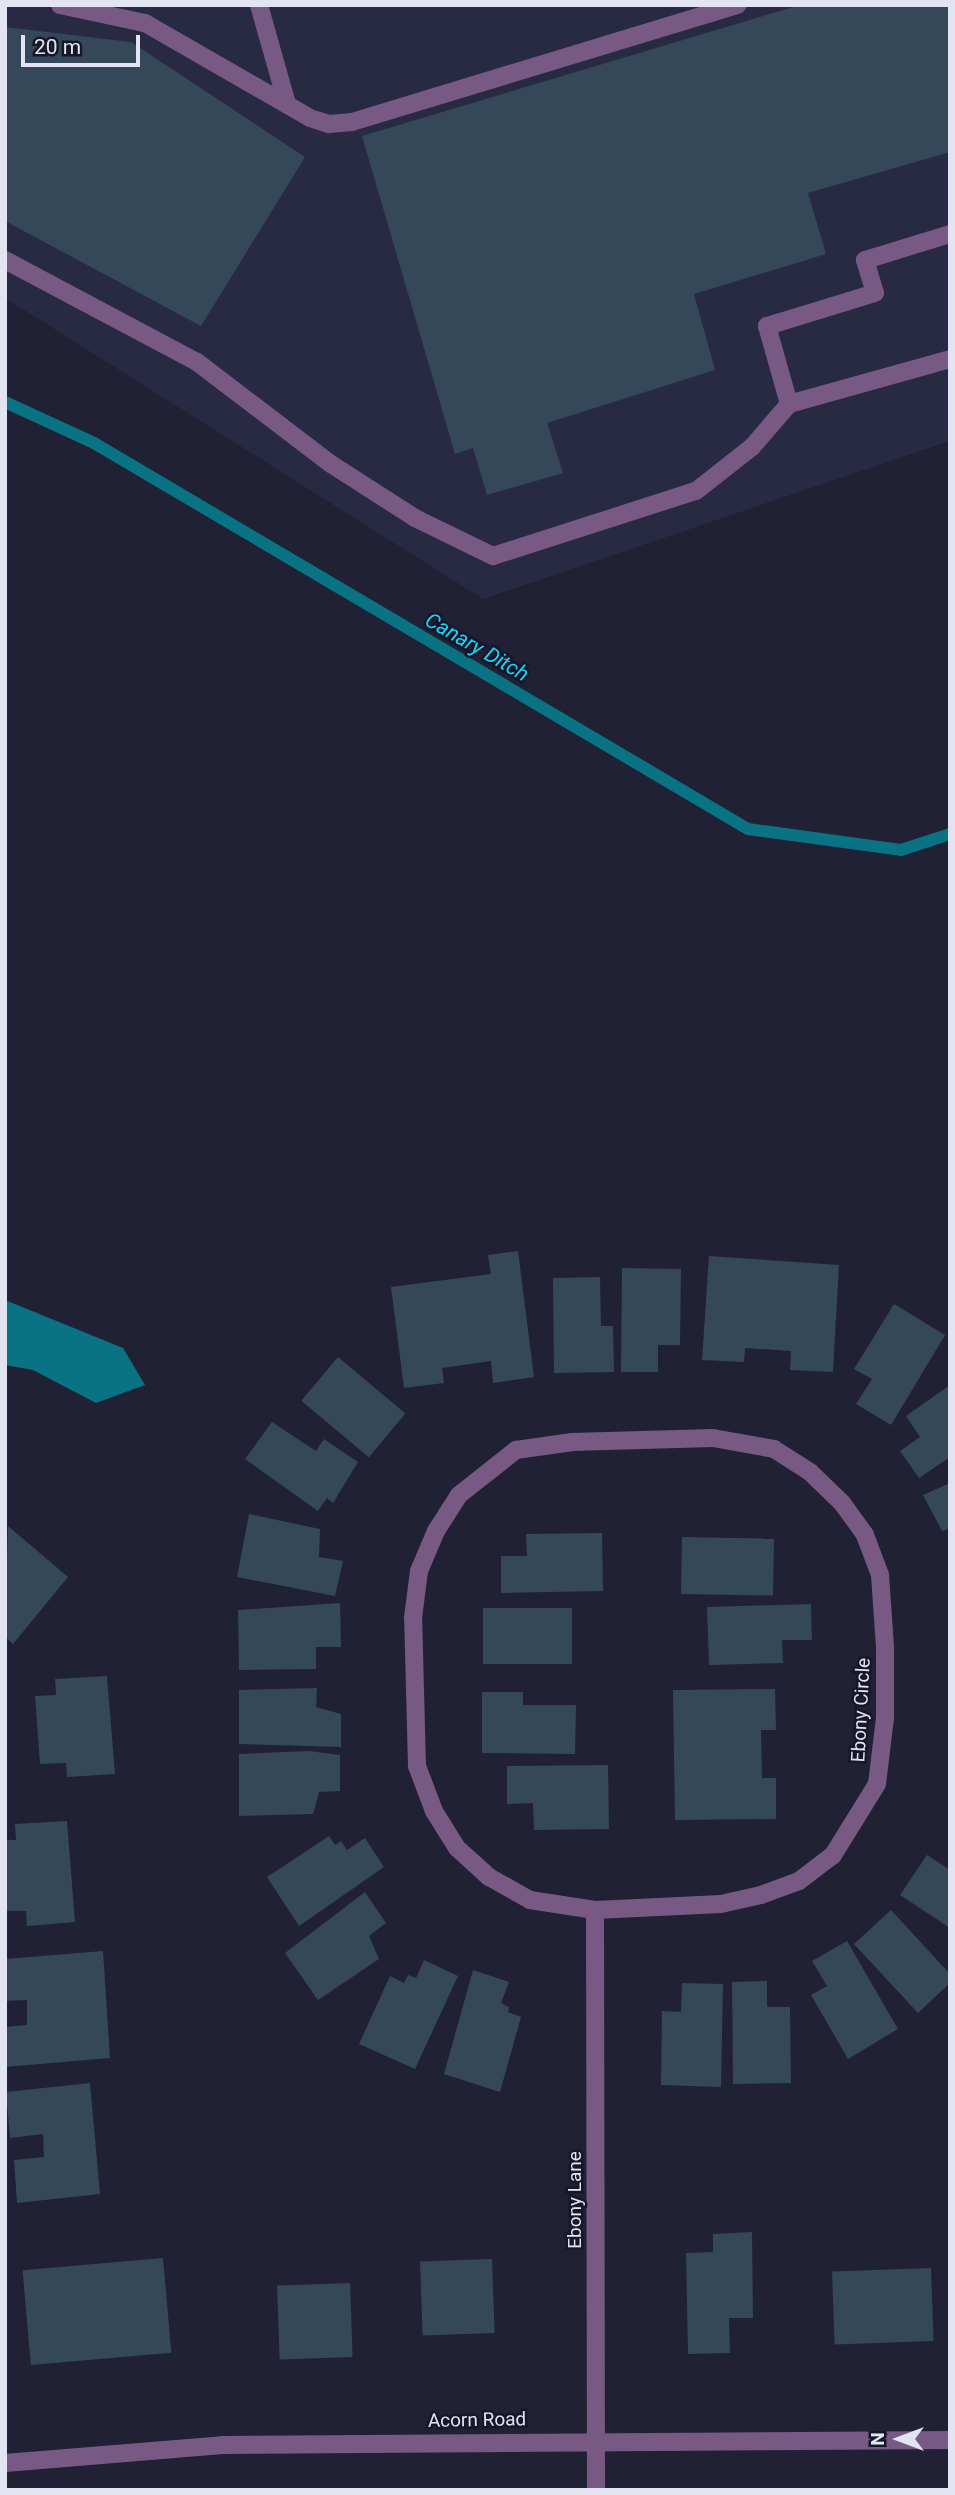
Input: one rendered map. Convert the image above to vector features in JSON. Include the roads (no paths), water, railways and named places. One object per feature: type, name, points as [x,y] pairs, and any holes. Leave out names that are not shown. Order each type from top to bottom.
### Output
[{"type":"street","points":[[61,5],[145,23],[287,104],[329,124],[352,122],[738,5]]},
{"type":"street","points":[[259,5],[287,104]]},
{"type":"street","points":[[789,404],[767,326],[876,293],[865,260],[950,234]]},
{"type":"street","points":[[5,260],[197,362],[331,464],[415,518],[493,556],[696,491],[752,447],[789,404],[950,359]]},
{"type":"street","name":"Ebony Circle","points":[[713,1438],[774,1449],[810,1472],[842,1503],[865,1535],[880,1575],[885,1718],[877,1784],[833,1855],[799,1881],[721,1904],[595,1909],[530,1900],[489,1877],[457,1848],[434,1811],[417,1766],[413,1713],[413,1618],[419,1571],[436,1531],[459,1495],[516,1450],[572,1442],[713,1438]]},
{"type":"street","name":"Ebony Lane","points":[[595,1909],[596,2490]]},
{"type":"street","name":"Acorn Road","points":[[5,2463],[222,2445],[596,2440],[950,2440]]},
{"type":"waterway","name":"Canary Ditch","points":[[5,402],[94,443],[748,829],[901,850],[950,834]]}]
